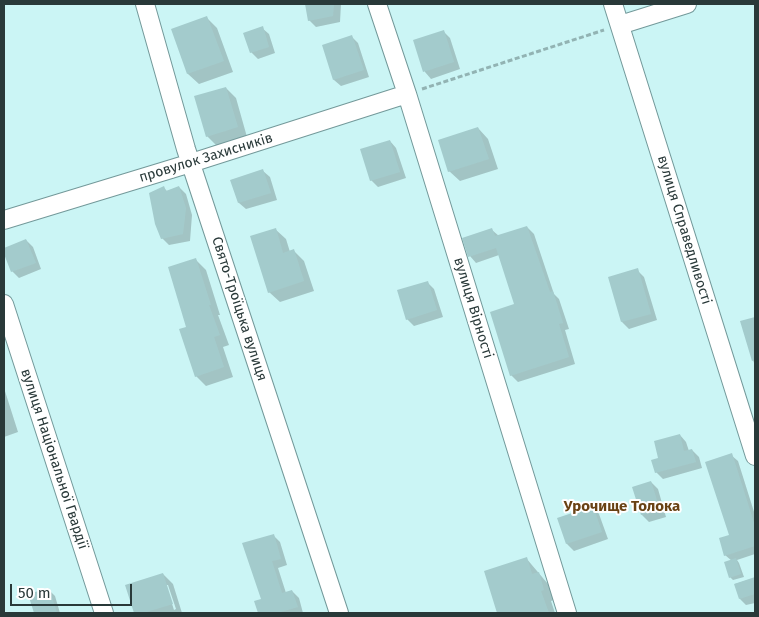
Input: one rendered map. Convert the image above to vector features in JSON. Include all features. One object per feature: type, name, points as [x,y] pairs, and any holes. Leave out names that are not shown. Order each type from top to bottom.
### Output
[{"type":"street","name":"Свято-Троїцька вулиця","points":[[145,4],[191,163],[340,613]]},
{"type":"street","name":"вулиця Вірності","points":[[378,4],[567,613]]},
{"type":"street","name":"вулиця Справедливості","points":[[613,4],[755,456]]},
{"type":"street","points":[[620,25],[687,4]]},
{"type":"street","name":"провулок Захисників","points":[[4,220],[407,94]]},
{"type":"street","name":"вулиця Національної Гвардії","points":[[4,304],[104,613]]},
{"type":"path","points":[[407,94],[620,25]]},
{"type":"building","points":[[305,4],[334,4],[333,16],[308,21]]},
{"type":"building","points":[[207,16],[224,61],[187,74],[171,29]]},
{"type":"building","points":[[263,26],[269,47],[250,53],[243,33]]},
{"type":"building","points":[[444,30],[454,62],[423,72],[413,40]]},
{"type":"building","points":[[352,35],[364,70],[333,80],[322,45]]},
{"type":"building","points":[[226,87],[238,127],[206,137],[194,96]]},
{"type":"building","points":[[478,127],[489,159],[448,172],[438,140]]},
{"type":"building","points":[[390,140],[400,172],[370,181],[360,149]]},
{"type":"building","points":[[263,169],[271,193],[238,203],[230,180]]},
{"type":"building","points":[[164,186],[166,191],[179,186],[186,208],[183,234],[161,239],[155,224],[149,193]]},
{"type":"building","points":[[527,226],[550,292],[553,291],[563,323],[559,324],[569,357],[510,376],[490,312],[514,304],[496,248],[468,257],[462,238],[492,228],[495,236]]},
{"type":"building","points":[[276,228],[283,253],[294,249],[304,281],[268,293],[250,236]]},
{"type":"building","points":[[26,239],[36,263],[11,272],[4,254],[4,248]]},
{"type":"building","points":[[196,258],[211,305],[209,305],[220,335],[214,337],[224,367],[195,377],[179,329],[186,327],[168,267]]},
{"type":"building","points":[[638,268],[651,314],[621,322],[608,277]]},
{"type":"building","points":[[428,281],[437,310],[406,320],[397,290]]},
{"type":"building","points":[[755,317],[755,360],[752,361],[740,321]]},
{"type":"building","points":[[680,434],[684,451],[692,449],[696,462],[655,473],[651,460],[658,458],[654,441]]},
{"type":"building","points":[[732,453],[755,526],[755,546],[724,556],[719,538],[729,535],[705,462]]},
{"type":"building","points":[[651,481],[660,510],[641,515],[632,487]]},
{"type":"building","points":[[593,506],[602,532],[566,544],[557,518]]},
{"type":"building","points":[[274,534],[281,559],[272,561],[282,593],[292,590],[298,607],[277,613],[258,613],[254,601],[261,599],[242,543]]},
{"type":"building","points":[[527,557],[532,574],[539,572],[544,590],[541,591],[549,613],[497,613],[484,571]]},
{"type":"building","points":[[736,558],[741,574],[729,578],[724,562]]},
{"type":"building","points":[[163,573],[173,604],[143,613],[134,613],[125,585]]},
{"type":"building","points":[[755,577],[755,594],[739,599],[734,584]]},
{"type":"building","points":[[49,588],[57,613],[34,613],[28,594]]},
{"type":"district","name":"Урочище Толока","points":[[622,507]]}]
